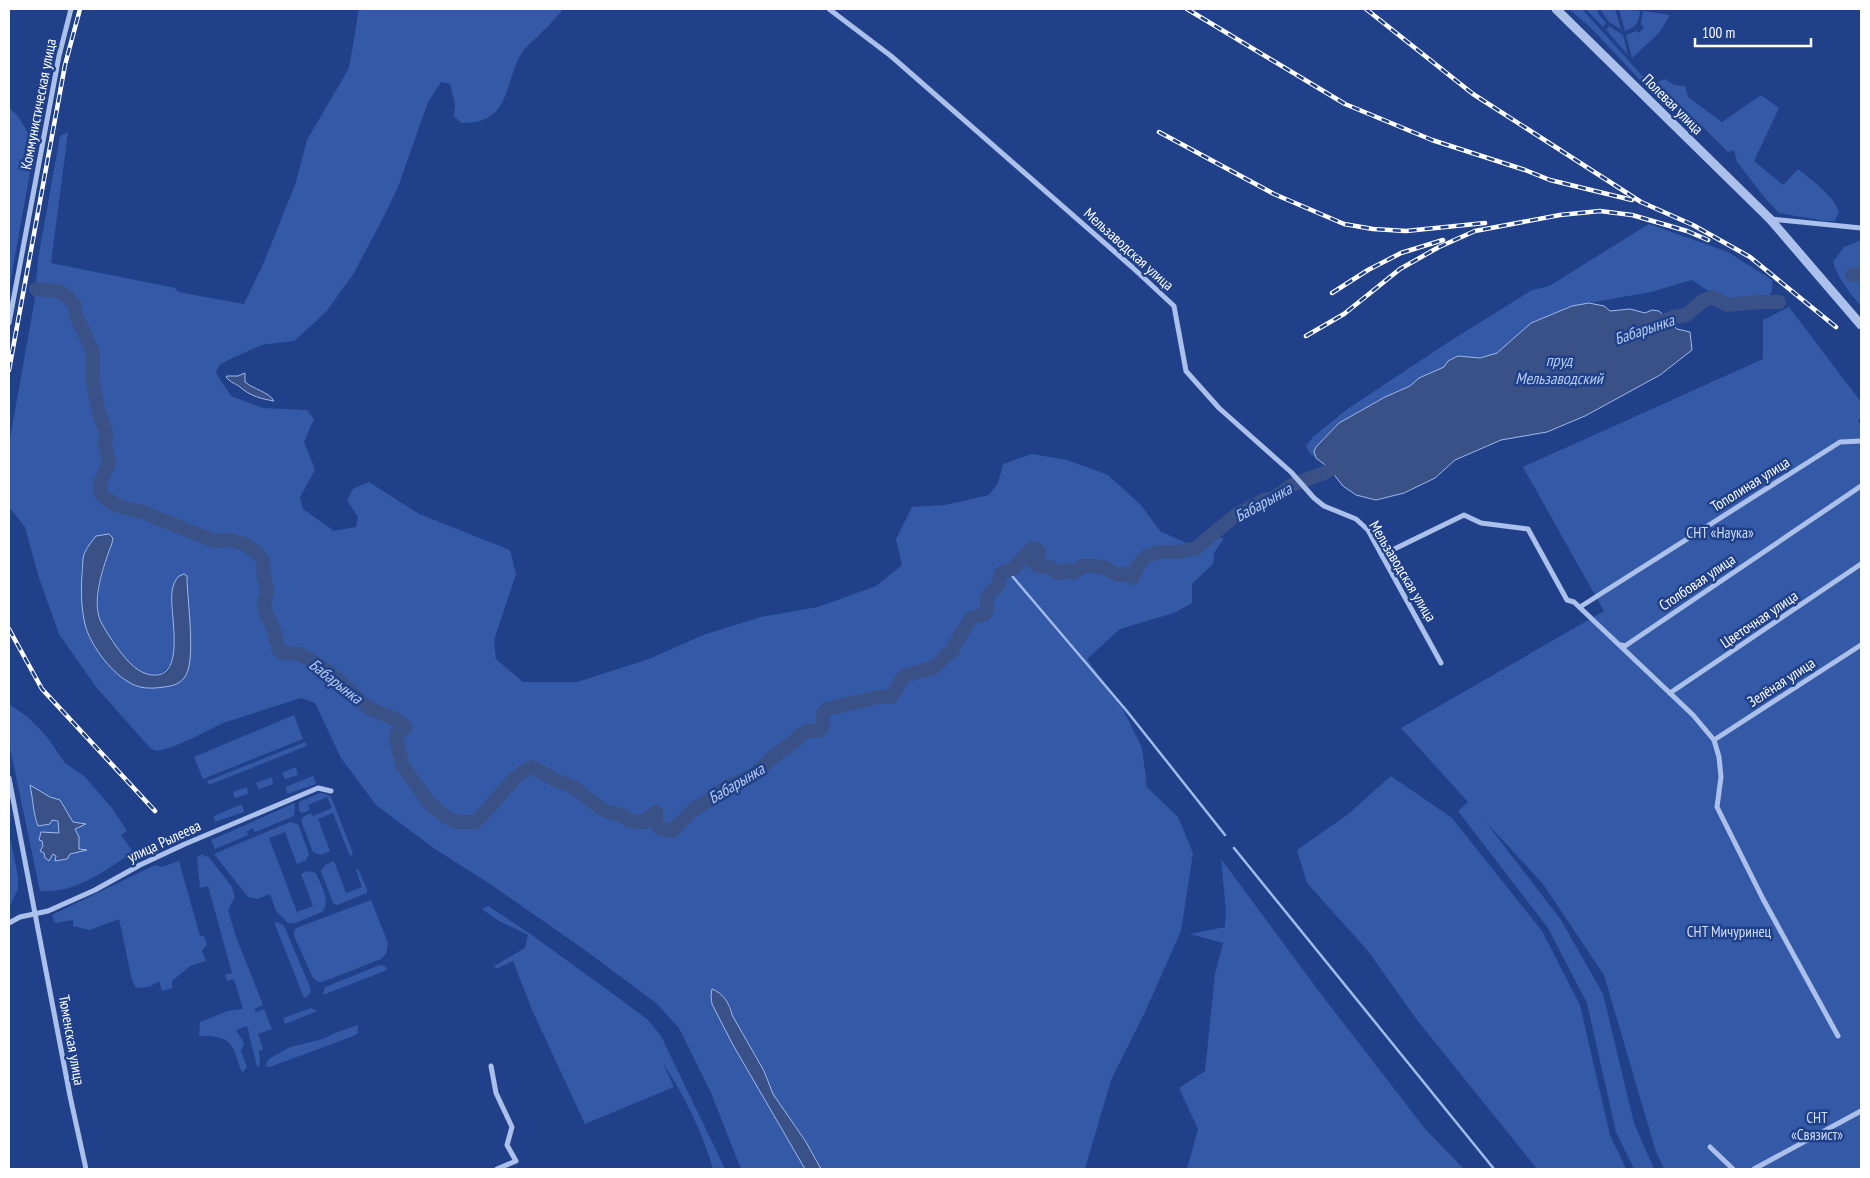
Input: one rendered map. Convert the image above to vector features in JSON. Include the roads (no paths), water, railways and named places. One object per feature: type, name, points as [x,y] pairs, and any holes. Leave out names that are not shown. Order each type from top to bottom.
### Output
[{"type":"street","name":"Коммунистическая улица","points":[[9,323],[59,56],[71,9]]},
{"type":"street","name":"Мельзаводская улица","points":[[828,9],[891,56],[1174,306],[1186,371],[1218,408],[1292,472],[1308,492],[1324,506],[1362,523],[1368,530],[1441,663]]},
{"type":"street","name":"Полевая улица","points":[[1556,9],[1770,219],[1861,325]]},
{"type":"street","points":[[1770,219],[1861,228]]},
{"type":"street","name":"Тополиная улица","points":[[1580,607],[1840,442],[1861,440]]},
{"type":"street","name":"Столбовая улица","points":[[1620,644],[1625,646],[1861,486]]},
{"type":"street","points":[[1382,555],[1464,515],[1481,523],[1528,529],[1567,600],[1574,602],[1598,626],[1620,644],[1693,716],[1714,740],[1719,757],[1721,777],[1717,807],[1763,899],[1838,1036]]},
{"type":"street","name":"Цветочная улица","points":[[1670,693],[1861,564]]},
{"type":"street","name":"Зелёная улица","points":[[1714,740],[1861,645]]},
{"type":"street","points":[[9,778],[35,915]]},
{"type":"street","name":"улица Рылеева","points":[[9,923],[20,917],[48,911],[95,890],[140,865],[185,844],[318,788],[332,791]]},
{"type":"street","name":"Тюменская улица","points":[[35,915],[86,1169]]},
{"type":"street","points":[[491,1066],[496,1093],[512,1127],[507,1145],[516,1161],[498,1169]]},
{"type":"street","points":[[1754,1169],[1861,1111]]},
{"type":"street","points":[[1710,1147],[1733,1169]]},
{"type":"water","name":"пруд Мельзаводский","points":[[1589,303],[1604,306],[1610,311],[1630,309],[1645,313],[1652,310],[1659,311],[1677,329],[1690,332],[1692,350],[1660,375],[1585,416],[1547,432],[1501,440],[1455,460],[1435,478],[1404,493],[1376,500],[1356,495],[1343,486],[1328,467],[1316,458],[1314,451],[1316,447],[1339,423],[1385,397],[1410,386],[1419,378],[1444,367],[1448,361],[1458,356],[1480,358],[1497,353],[1531,323],[1572,306]]},
{"type":"water","points":[[245,373],[245,382],[268,395],[274,401],[248,393],[226,377]]},
{"type":"water","points":[[109,534],[113,538],[99,583],[97,601],[99,617],[122,654],[142,672],[160,674],[168,669],[173,658],[174,645],[173,588],[179,576],[184,574],[187,576],[191,642],[189,667],[182,681],[177,684],[167,687],[149,688],[131,684],[107,664],[91,640],[85,624],[82,605],[83,557],[96,536]]},
{"type":"water","points":[[30,785],[50,797],[60,800],[73,822],[86,824],[75,829],[79,837],[79,849],[87,850],[70,854],[67,859],[55,861],[56,856],[53,854],[49,861],[45,858],[44,853],[40,851],[43,846],[42,841],[39,840],[41,832],[59,833],[58,821],[52,820],[50,824],[38,826]]},
{"type":"water","points":[[712,989],[723,996],[728,1003],[732,1015],[764,1071],[773,1094],[806,1142],[821,1169],[805,1169],[733,1045],[712,1004]]},
{"type":"waterway","name":"Бабарынка","points":[[1852,275],[1861,274]]},
{"type":"waterway","name":"Бабарынка","points":[[36,289],[58,291],[69,298],[75,306],[76,316],[93,352],[93,383],[99,413],[106,433],[105,444],[109,463],[100,483],[100,492],[105,498],[118,506],[142,512],[214,541],[231,540],[244,544],[256,552],[263,560],[264,579],[267,589],[264,605],[266,614],[273,627],[279,651],[298,654],[308,658],[332,675],[368,707],[394,718],[402,724],[405,727],[397,733],[396,737],[402,765],[430,804],[446,817],[458,822],[475,822],[517,777],[532,767],[555,780],[573,787],[600,808],[622,815],[630,821],[644,822],[656,812],[656,823],[659,828],[672,831],[694,809],[729,786],[754,775],[799,736],[807,731],[819,731],[823,725],[823,713],[827,709],[878,697],[891,697],[904,676],[935,667],[946,655],[952,652],[971,618],[985,614],[987,597],[998,585],[1001,573],[1014,568],[1032,548],[1037,549],[1039,552],[1035,564],[1037,566],[1050,567],[1056,573],[1066,570],[1073,573],[1083,566],[1094,566],[1102,567],[1118,575],[1126,574],[1133,578],[1136,568],[1146,556],[1161,552],[1179,552],[1196,548],[1236,515],[1264,500],[1274,498],[1292,485],[1324,473],[1347,461]]},
{"type":"waterway","name":"Бабарынка","points":[[1649,327],[1674,317],[1686,315],[1704,300],[1712,297],[1727,305],[1779,302]]},
{"type":"waterway","points":[[1007,570],[1126,710],[1225,835]]},
{"type":"waterway","points":[[1234,848],[1494,1169]]},
{"type":"railway","points":[[9,370],[65,65],[80,9]]},
{"type":"railway","points":[[1187,9],[1345,104],[1432,140],[1550,180],[1632,200]]},
{"type":"railway","points":[[1366,9],[1473,94],[1641,202],[1693,225],[1750,257],[1836,327]]},
{"type":"railway","points":[[1159,132],[1274,194],[1344,224],[1373,229],[1406,231],[1485,223]]},
{"type":"railway","points":[[1306,336],[1344,314],[1400,269],[1439,247],[1475,231],[1560,215],[1600,211],[1632,215],[1687,231],[1708,240]]},
{"type":"railway","points":[[1332,293],[1368,270],[1401,253],[1443,240]]},
{"type":"railway","points":[[9,629],[42,689],[155,811]]},
{"type":"park label","name":"СНТ «Наука»","points":[[1720,532]]},
{"type":"park label","name":"СНТ Мичуринец","points":[[1729,931]]},
{"type":"park label","name":"СНТ «Связист»","points":[[1817,1126]]}]
